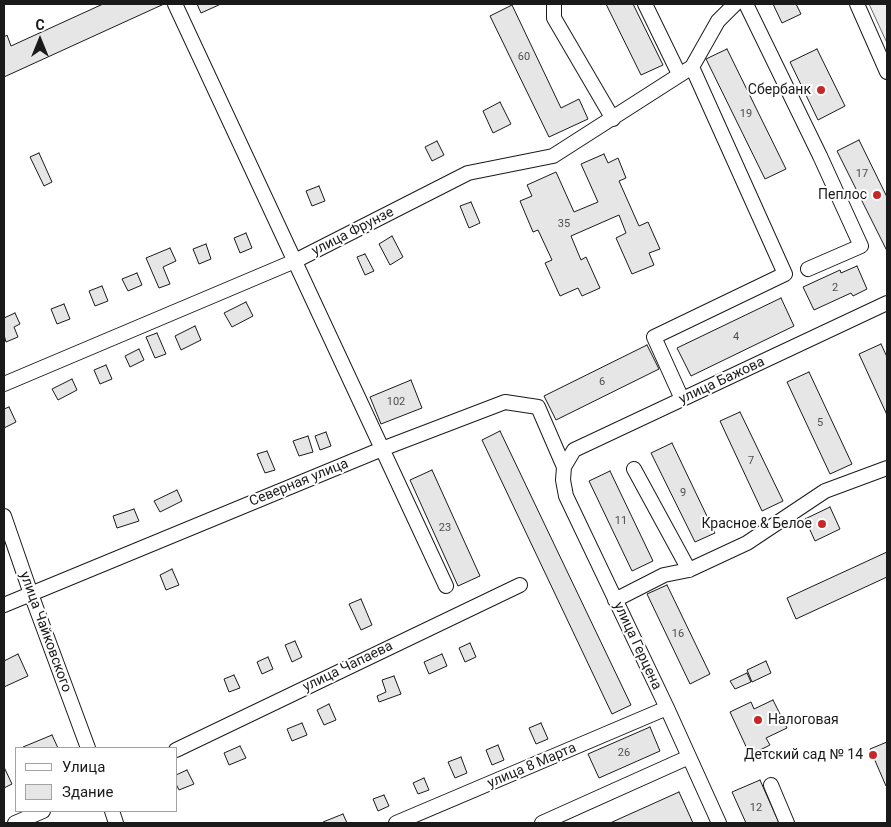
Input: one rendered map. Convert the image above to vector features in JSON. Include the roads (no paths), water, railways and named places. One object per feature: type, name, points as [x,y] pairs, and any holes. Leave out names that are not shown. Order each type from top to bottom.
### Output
[{"type":"street","points":[[175,4],[446,586]]},
{"type":"street","points":[[554,4],[554,18],[613,118]]},
{"type":"street","points":[[645,4],[679,74]]},
{"type":"street","points":[[682,399],[654,337],[785,274],[692,67],[718,21],[735,4]]},
{"type":"street","points":[[746,4],[820,156],[861,246],[808,269]]},
{"type":"street","points":[[857,4],[887,72]]},
{"type":"street","name":"улица Фрунзе","points":[[4,384],[295,261],[468,174],[553,156],[692,67]]},
{"type":"street","name":"улица Бажова","points":[[564,467],[574,450],[887,303]]},
{"type":"street","name":"Северная улица","points":[[4,605],[382,449],[505,402],[538,407],[564,467]]},
{"type":"street","name":"улица Герцена","points":[[564,467],[563,480],[566,496],[667,708],[718,823]]},
{"type":"street","points":[[616,600],[664,575],[689,570],[747,543],[825,491],[887,468]]},
{"type":"street","points":[[634,469],[689,570]]},
{"type":"street","name":"улица Чайковского","points":[[4,516],[88,747]]},
{"type":"street","name":"улица Чапаева","points":[[178,749],[520,585]]},
{"type":"street","name":"улица 8 Марта","points":[[396,823],[667,708]]},
{"type":"street","points":[[542,823],[689,757]]},
{"type":"street","points":[[771,785],[787,823]]},
{"type":"street","points":[[15,823],[41,812]]},
{"type":"place","name":"Сбербанк","points":[[821,90]]},
{"type":"place","name":"Пеплос","points":[[877,195]]},
{"type":"place","name":"Красное & Белое","points":[[822,524]]},
{"type":"place","name":"Налоговая","points":[[758,720]]},
{"type":"place","name":"Детский сад № 14","points":[[873,755]]}]
